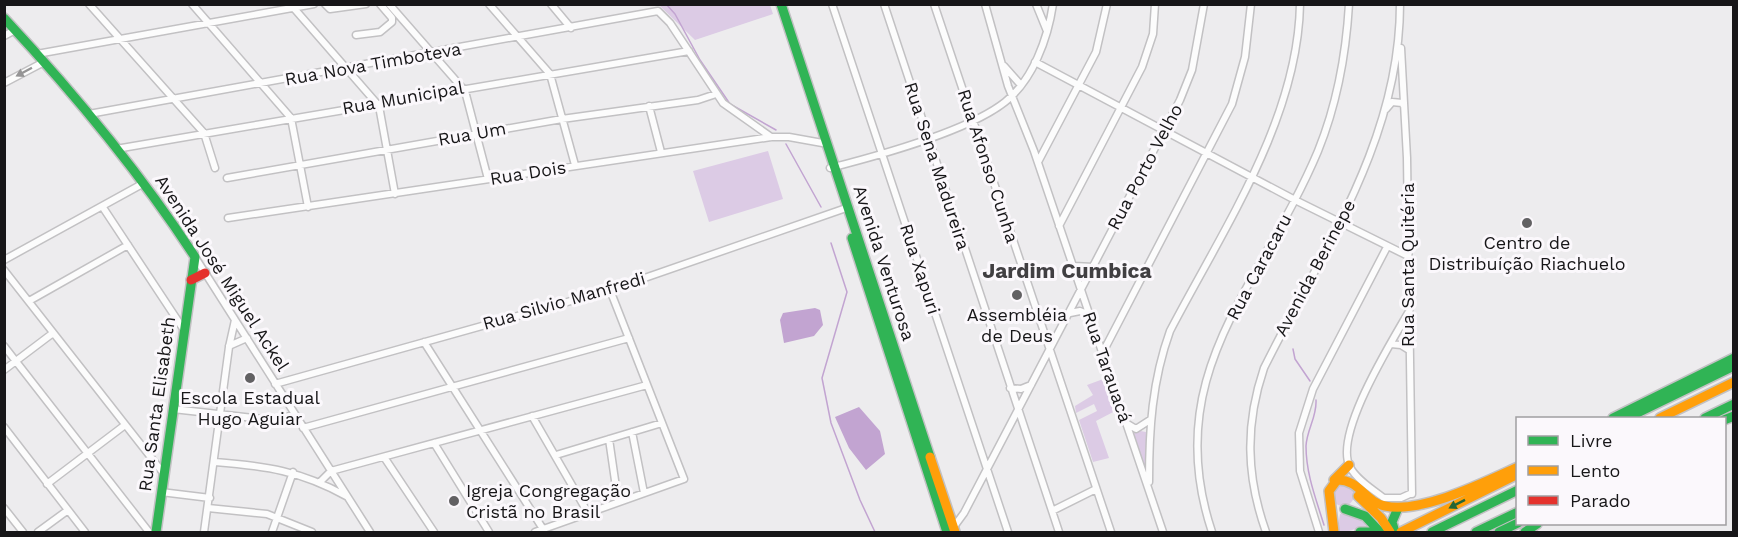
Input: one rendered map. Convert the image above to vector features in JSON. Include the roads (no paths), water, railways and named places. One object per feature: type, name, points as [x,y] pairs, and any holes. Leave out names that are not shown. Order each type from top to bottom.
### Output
[{"type":"main road","name":"Avenida Venturosa","points":[[775,4],[833,168],[949,528]]},
{"type":"main road","name":"Avenida Venturosa","points":[[781,4],[824,143]]},
{"type":"main road","name":"Avenida José Miguel Ackel","points":[[4,18],[38,54],[144,183],[195,257]]},
{"type":"main road","name":"Rua Santa Elisabeth","points":[[156,532],[195,257]]},
{"type":"main road","points":[[191,280],[205,273]]},
{"type":"main road","points":[[1615,417],[1734,358]]},
{"type":"main road","points":[[1629,417],[1734,366]]},
{"type":"main road","points":[[1662,417],[1734,382]]},
{"type":"main road","points":[[1679,417],[1734,390]]},
{"type":"main road","points":[[1707,417],[1734,404]]},
{"type":"main road","points":[[1335,532],[1333,506],[1328,495],[1332,484],[1349,465]]},
{"type":"main road","points":[[1357,492],[1378,504],[1398,508],[1473,487],[1516,467]]},
{"type":"main road","points":[[1401,532],[1516,475]]},
{"type":"main road","points":[[1332,484],[1344,479],[1381,518],[1390,532]]},
{"type":"main road","points":[[1432,532],[1516,491]]},
{"type":"main road","points":[[1345,509],[1353,506],[1357,492]]},
{"type":"main road","points":[[1449,532],[1516,499]]},
{"type":"main road","points":[[1333,506],[1365,516],[1380,532]]},
{"type":"main road","points":[[1395,532],[1392,522],[1398,508]]},
{"type":"main road","points":[[1476,532],[1516,513]]},
{"type":"main road","points":[[1499,532],[1516,524]]},
{"type":"main road","points":[[1360,532],[1372,532]]},
{"type":"street","points":[[89,4],[204,133],[214,168]]},
{"type":"street","points":[[192,4],[291,118],[308,207]]},
{"type":"street","points":[[38,54],[314,4]]},
{"type":"street","points":[[325,4],[330,9],[366,4]]},
{"type":"street","points":[[356,35],[381,32],[393,22],[380,4]]},
{"type":"street","points":[[389,4],[463,88],[488,179]]},
{"type":"street","points":[[489,4],[550,74],[575,165]]},
{"type":"street","points":[[551,4],[571,28]]},
{"type":"street","name":"Rua Xapuri","points":[[832,4],[1008,532]]},
{"type":"street","name":"Rua Sena Madureira","points":[[884,4],[1059,532]]},
{"type":"street","name":"Rua Afonso Cunha","points":[[934,4],[1111,532]]},
{"type":"street","name":"Rua Tarauacá","points":[[985,4],[1004,71],[1055,210],[1163,532]]},
{"type":"street","points":[[1036,4],[1047,32]]},
{"type":"street","points":[[833,168],[927,138],[997,107],[1013,94],[1035,62],[1047,32],[1053,4]]},
{"type":"street","points":[[1038,163],[1101,38],[1107,4]]},
{"type":"street","points":[[1059,226],[1123,107],[1150,45],[1155,4]]},
{"type":"street","name":"Rua Porto Velho","points":[[949,528],[964,513],[1165,131],[1192,70],[1204,4]]},
{"type":"street","points":[[1102,354],[1232,104],[1248,39],[1251,4]]},
{"type":"street","points":[[1149,489],[1150,419],[1156,379],[1170,331],[1251,177],[1285,98],[1294,59],[1300,4]]},
{"type":"street","name":"Rua Caracaru","points":[[1212,532],[1197,465],[1198,414],[1203,385],[1216,348],[1295,200],[1323,137],[1334,102],[1344,52],[1349,4]]},
{"type":"street","name":"Avenida Berinepe","points":[[1266,532],[1257,505],[1249,462],[1252,408],[1264,368],[1340,223],[1371,155],[1385,109],[1400,36],[1400,4]]},
{"type":"street","points":[[293,6],[377,102],[395,194]]},
{"type":"street","name":"Rua Nova Timboteva","points":[[88,114],[432,54],[658,11],[670,23],[689,51]]},
{"type":"street","points":[[4,36],[15,30]]},
{"type":"street","name":"Rua Santa Quitéria","points":[[1349,465],[1384,498],[1401,498],[1412,494],[1405,106],[1400,36]]},
{"type":"street","points":[[689,51],[716,94],[731,110],[771,137]]},
{"type":"street","name":"Rua Municipal","points":[[116,149],[377,102],[689,51]]},
{"type":"street","points":[[4,83],[44,62]]},
{"type":"street","points":[[1035,62],[1295,200],[1408,256]]},
{"type":"street","name":"Rua Tarauacá","points":[[1004,65],[1020,84]]},
{"type":"street","name":"Rua Um","points":[[227,177],[562,119],[698,100],[716,94]]},
{"type":"street","points":[[1385,109],[1392,102],[1402,103],[1405,106]]},
{"type":"street","points":[[649,106],[661,152]]},
{"type":"street","name":"Rua Dois","points":[[228,218],[771,137],[824,143]]},
{"type":"street","points":[[1034,151],[1047,146]]},
{"type":"street","points":[[4,260],[144,183]]},
{"type":"street","points":[[102,206],[184,330]]},
{"type":"street","points":[[1055,210],[1071,206]]},
{"type":"street","name":"Rua Silvio Manfredi","points":[[275,384],[610,290],[846,208]]},
{"type":"street","points":[[29,301],[128,245]]},
{"type":"street","points":[[1319,532],[1300,471],[1299,433],[1313,389],[1387,247]]},
{"type":"street","name":"Avenida José Miguel Ackel","points":[[195,257],[370,532]]},
{"type":"street","points":[[1074,266],[1093,267]]},
{"type":"street","points":[[4,270],[164,474]]},
{"type":"street","points":[[535,532],[618,501],[683,481],[684,475],[610,290]]},
{"type":"street","points":[[1070,312],[1080,311],[1089,315]]},
{"type":"street","points":[[1349,465],[1348,437],[1353,418],[1408,312]]},
{"type":"street","points":[[204,532],[229,347],[236,320]]},
{"type":"street","points":[[4,370],[53,333]]},
{"type":"street","points":[[1098,343],[1110,336]]},
{"type":"street","points":[[229,347],[247,338]]},
{"type":"street","points":[[303,428],[629,338]]},
{"type":"street","points":[[424,342],[543,529]]},
{"type":"street","points":[[1391,344],[1401,345],[1408,350]]},
{"type":"street","points":[[4,346],[149,532]]},
{"type":"street","points":[[1010,388],[1021,388],[1032,384]]},
{"type":"street","points":[[320,482],[331,471],[647,385]]},
{"type":"street","points":[[173,409],[272,420],[295,415]]},
{"type":"street","points":[[532,416],[588,513]]},
{"type":"street","points":[[1126,423],[1136,429],[1150,419]]},
{"type":"street","points":[[556,455],[662,423]]},
{"type":"street","points":[[47,484],[124,425]]},
{"type":"street","points":[[4,427],[85,532]]},
{"type":"street","points":[[632,432],[644,493]]},
{"type":"street","points":[[609,439],[618,501]]},
{"type":"street","points":[[434,443],[489,532]]},
{"type":"street","points":[[384,457],[434,532]]},
{"type":"street","points":[[215,462],[264,466],[293,472],[320,482],[348,497]]},
{"type":"street","points":[[272,532],[293,472]]},
{"type":"street","points":[[1053,511],[1096,489]]},
{"type":"street","points":[[161,492],[210,498]]},
{"type":"street","points":[[4,508],[23,532]]},
{"type":"street","points":[[208,508],[252,511],[277,517],[312,532]]},
{"type":"street","points":[[38,532],[68,510]]},
{"type":"waterway","points":[[666,4],[675,14],[700,60],[730,104],[776,130]]},
{"type":"waterway","points":[[786,144],[821,207]]},
{"type":"waterway","points":[[831,243],[847,292],[822,378],[831,423],[860,500],[875,532]]},
{"type":"waterway","points":[[1293,349],[1295,359],[1310,381]]},
{"type":"waterway","points":[[1316,400],[1307,440],[1306,456],[1324,525]]},
{"type":"place","name":"Centro de Distribuíção Riachuelo","points":[[1527,223]]},
{"type":"place","name":"Assembléia de Deus","points":[[1017,295]]},
{"type":"place","name":"Escola Estadual Hugo Aguiar","points":[[250,378]]},
{"type":"place","name":"Igreja Congregação Cristã no Brasil","points":[[454,501]]},
{"type":"district","name":"Jardim Cumbica","points":[[1067,271]]}]
